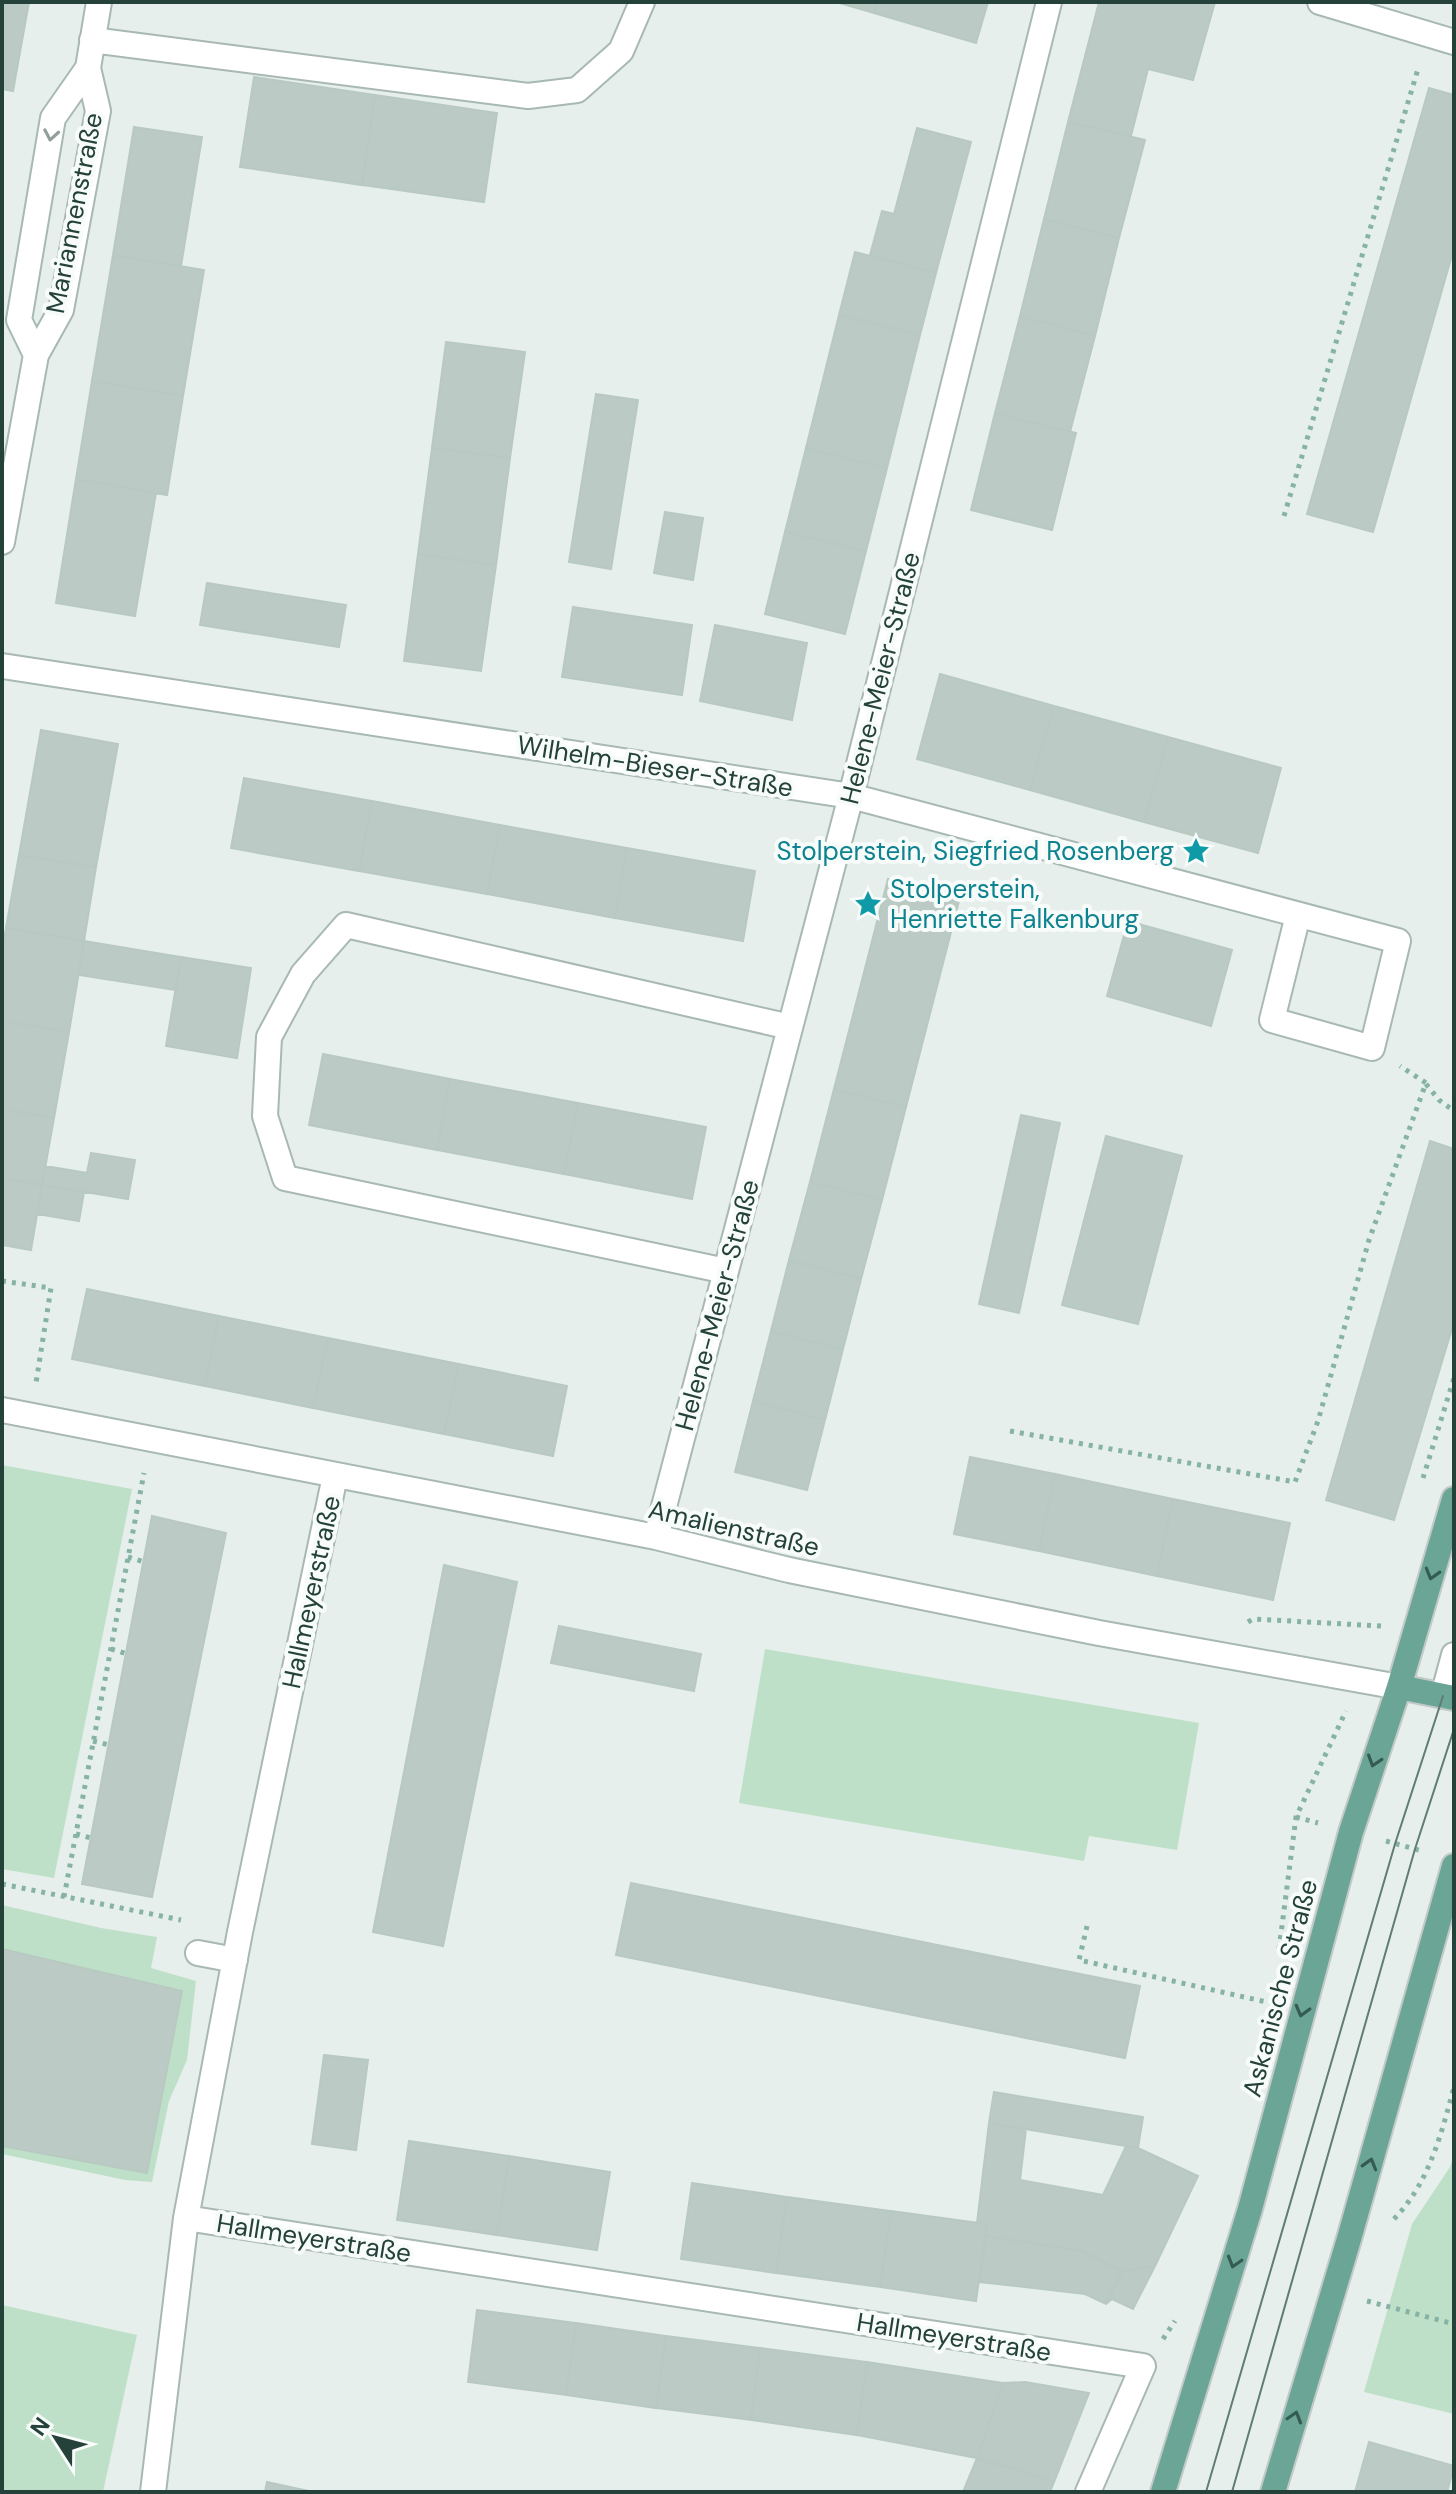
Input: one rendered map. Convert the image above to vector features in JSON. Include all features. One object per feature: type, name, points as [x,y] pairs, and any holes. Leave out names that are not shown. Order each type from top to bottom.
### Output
[{"type":"main road","name":"Askanische Straße","points":[[1163,2492],[1250,2209],[1351,1832],[1399,1687],[1454,1499]]},
{"type":"main road","name":"Amalienstraße","points":[[1399,1687],[1448,1697]]},
{"type":"main road","points":[[1273,2492],[1345,2253],[1454,1866]]},
{"type":"street","name":"Mariannenstraße","points":[[2,542],[36,355],[61,310],[98,111],[88,68],[99,2]]},
{"type":"street","points":[[92,40],[528,96],[577,90],[621,51],[642,2]]},
{"type":"street","name":"Helene-Meier-Straße","points":[[656,1537],[851,796],[1049,2]]},
{"type":"street","points":[[1320,2],[1454,42]]},
{"type":"street","name":"Mariannenstraße","points":[[36,355],[19,320],[53,118],[88,68]]},
{"type":"street","name":"Wilhelm-Bieser-Straße","points":[[2,666],[851,796],[1398,941],[1372,1048]]},
{"type":"street","points":[[1298,915],[1272,1020],[1372,1048]]},
{"type":"street","points":[[726,1271],[285,1178],[265,1116],[269,1037],[303,974],[346,925],[790,1027]]},
{"type":"street","name":"Amalienstraße","points":[[2,1410],[656,1537],[789,1570],[1083,1630],[1399,1687]]},
{"type":"street","name":"Hallmeyerstraße","points":[[335,1476],[235,1960],[186,2218],[1143,2366],[1088,2492]]},
{"type":"street","points":[[1448,1697],[1454,1655]]},
{"type":"street","points":[[198,1953],[235,1960]]},
{"type":"street","points":[[153,2492],[186,2218]]},
{"type":"path","points":[[1284,516],[1428,35]]},
{"type":"path","points":[[1372,1048],[1426,1083],[1439,1100],[1454,1111]]},
{"type":"path","points":[[1010,1431],[1295,1482],[1318,1421],[1369,1240],[1426,1083]]},
{"type":"path","points":[[2,1281],[51,1288],[31,1416]]},
{"type":"path","points":[[64,1897],[151,1438]]},
{"type":"path","points":[[128,1557],[144,1562]]},
{"type":"path","points":[[1205,1653],[1253,1619],[1416,1628]]},
{"type":"path","points":[[111,1649],[127,1654]]},
{"type":"path","points":[[93,1741],[109,1745]]},
{"type":"path","points":[[76,1834],[91,1838]]},
{"type":"path","points":[[2,1884],[181,1920]]},
{"type":"path","points":[[1087,1926],[1079,1960],[1272,2003]]},
{"type":"path","points":[[1389,2224],[1408,2205],[1426,2175],[1441,2136],[1454,2087]]},
{"type":"path","points":[[1359,2299],[1454,2324]]},
{"type":"green space","points":[[2,1465],[132,1489],[54,1878],[2,1869]]},
{"type":"green space","points":[[765,1649],[1199,1723],[1177,1850],[1089,1836],[1084,1861],[739,1803]]},
{"type":"green space","points":[[2,1905],[101,1928],[157,1937],[151,1968],[196,1981],[187,2060],[169,2101],[152,2182],[125,2180],[2,2154]]},
{"type":"green space","points":[[1454,2156],[1454,2414],[1364,2392],[1412,2224]]},
{"type":"green space","points":[[2,2305],[137,2335],[103,2492],[2,2492]]},
{"type":"building","points":[[2,2],[29,2],[13,91],[2,89]]},
{"type":"building","points":[[836,2],[877,2],[874,13]]},
{"type":"building","points":[[877,2],[988,2],[976,43],[874,13]]},
{"type":"building","points":[[1099,2],[1215,2],[1193,80],[1148,69],[1131,136],[1068,122]]},
{"type":"building","points":[[254,77],[375,95],[362,185],[240,167]]},
{"type":"building","points":[[1429,88],[1454,95],[1454,248],[1373,532],[1307,514]]},
{"type":"building","points":[[375,95],[497,113],[484,202],[362,185]]},
{"type":"building","points":[[1068,122],[1145,140],[1119,238],[1044,219]]},
{"type":"building","points":[[134,127],[202,137],[181,266],[113,255]]},
{"type":"building","points":[[917,128],[971,142],[936,273],[870,255],[882,211],[894,214]]},
{"type":"building","points":[[1044,219],[1119,238],[1095,336],[1020,316]]},
{"type":"building","points":[[855,252],[936,273],[920,335],[839,315]]},
{"type":"building","points":[[113,255],[204,270],[183,396],[92,381]]},
{"type":"building","points":[[839,315],[920,335],[887,468],[806,448]]},
{"type":"building","points":[[1020,316],[1095,336],[1070,432],[995,413]]},
{"type":"building","points":[[446,342],[525,352],[510,458],[432,448]]},
{"type":"building","points":[[92,381],[183,396],[167,495],[76,479]]},
{"type":"building","points":[[596,394],[638,400],[611,569],[569,562]]},
{"type":"building","points":[[995,413],[1076,433],[1052,530],[971,510]]},
{"type":"building","points":[[432,448],[510,458],[496,565],[418,554]]},
{"type":"building","points":[[806,448],[887,468],[866,551],[785,532]]},
{"type":"building","points":[[76,479],[156,493],[135,616],[56,603]]},
{"type":"building","points":[[665,512],[703,518],[693,580],[654,573]]},
{"type":"building","points":[[785,532],[866,551],[845,634],[765,614]]},
{"type":"building","points":[[418,554],[496,565],[481,671],[404,661]]},
{"type":"building","points":[[207,583],[346,605],[339,647],[200,625]]},
{"type":"building","points":[[573,607],[692,625],[682,695],[562,677]]},
{"type":"building","points":[[715,625],[807,643],[792,720],[700,701]]},
{"type":"building","points":[[940,674],[1054,706],[1030,790],[917,759]]},
{"type":"building","points":[[1054,706],[1168,737],[1144,822],[1030,790]]},
{"type":"building","points":[[41,730],[118,744],[96,867],[19,855]]},
{"type":"building","points":[[1168,737],[1281,768],[1258,853],[1144,822]]},
{"type":"building","points":[[244,778],[372,801],[359,871],[231,848]]},
{"type":"building","points":[[372,801],[500,825],[487,894],[359,871]]},
{"type":"building","points":[[500,825],[627,848],[615,918],[487,894]]},
{"type":"building","points":[[627,848],[755,871],[743,941],[615,918]]},
{"type":"building","points":[[19,855],[96,867],[84,941],[6,928]]},
{"type":"building","points":[[888,879],[960,897],[906,1107],[834,1089]]},
{"type":"building","points":[[1128,921],[1232,950],[1211,1026],[1107,996]]},
{"type":"building","points":[[6,928],[84,941],[69,1032],[2,1021],[2,952]]},
{"type":"building","points":[[84,941],[181,957],[176,990],[79,975]]},
{"type":"building","points":[[181,957],[251,968],[237,1058],[166,1046]]},
{"type":"building","points":[[2,1021],[69,1032],[54,1118],[2,1109]]},
{"type":"building","points":[[323,1054],[450,1079],[437,1150],[309,1125]]},
{"type":"building","points":[[450,1079],[578,1103],[564,1174],[437,1150]]},
{"type":"building","points":[[834,1089],[906,1107],[882,1200],[810,1182]]},
{"type":"building","points":[[578,1103],[706,1127],[692,1199],[564,1174]]},
{"type":"building","points":[[2,1109],[54,1118],[42,1185],[2,1178]]},
{"type":"building","points":[[1021,1115],[1060,1123],[1019,1313],[979,1304]]},
{"type":"building","points":[[1106,1136],[1182,1156],[1138,1324],[1062,1305]]},
{"type":"building","points":[[1430,1141],[1454,1149],[1454,1322],[1394,1520],[1326,1500]]},
{"type":"building","points":[[91,1153],[135,1160],[128,1199],[42,1185],[45,1166],[87,1173]]},
{"type":"building","points":[[2,1178],[42,1185],[31,1250],[2,1245]]},
{"type":"building","points":[[810,1182],[882,1200],[861,1279],[789,1260]]},
{"type":"building","points":[[42,1185],[84,1192],[79,1221],[37,1214]]},
{"type":"building","points":[[789,1260],[861,1279],[843,1349],[771,1331]]},
{"type":"building","points":[[87,1289],[219,1316],[205,1386],[72,1359]]},
{"type":"building","points":[[219,1316],[328,1338],[313,1408],[205,1386]]},
{"type":"building","points":[[771,1331],[843,1349],[825,1420],[753,1401]]},
{"type":"building","points":[[328,1338],[459,1364],[444,1434],[313,1408]]},
{"type":"building","points":[[459,1364],[567,1386],[553,1456],[444,1434]]},
{"type":"building","points":[[753,1401],[825,1420],[807,1490],[735,1472]]},
{"type":"building","points":[[970,1457],[1055,1474],[1039,1551],[954,1534]]},
{"type":"building","points":[[1055,1474],[1173,1499],[1157,1576],[1039,1551]]},
{"type":"building","points":[[1173,1499],[1290,1523],[1273,1600],[1157,1576]]},
{"type":"building","points":[[152,1516],[226,1533],[152,1897],[82,1884]]},
{"type":"building","points":[[444,1565],[517,1582],[443,1946],[373,1932]]},
{"type":"building","points":[[559,1626],[701,1654],[694,1691],[551,1663]]},
{"type":"building","points":[[631,1883],[1140,1986],[1125,2058],[616,1955]]},
{"type":"building","points":[[2,1949],[182,1991],[147,2173],[2,2146]]},
{"type":"building","points":[[324,2055],[368,2060],[356,2150],[312,2144]]},
{"type":"building","points":[[994,2092],[1143,2117],[1138,2148],[989,2123]]},
{"type":"building","points":[[989,2123],[1026,2129],[1020,2180],[1103,2195],[1126,2146],[1138,2148],[1198,2176],[1155,2266],[1122,2271],[1081,2251],[986,2236],[987,2224],[977,2223]]},
{"type":"building","points":[[409,2141],[509,2156],[497,2235],[397,2220]]},
{"type":"building","points":[[509,2156],[610,2172],[597,2250],[497,2235]]},
{"type":"building","points":[[692,2183],[787,2197],[776,2273],[681,2259]]},
{"type":"building","points":[[787,2197],[891,2211],[880,2287],[776,2273]]},
{"type":"building","points":[[891,2211],[987,2224],[976,2301],[880,2287]]},
{"type":"building","points":[[986,2236],[1081,2251],[1122,2271],[1106,2304],[1085,2294],[980,2282]]},
{"type":"building","points":[[1155,2266],[1133,2309],[1112,2299],[1106,2304],[1122,2271]]},
{"type":"building","points":[[477,2310],[576,2323],[566,2395],[468,2382]]},
{"type":"building","points":[[576,2323],[666,2336],[656,2408],[566,2395]]},
{"type":"building","points":[[666,2336],[760,2348],[751,2420],[656,2408]]},
{"type":"building","points":[[760,2348],[867,2362],[857,2435],[751,2420]]},
{"type":"building","points":[[867,2362],[1003,2383],[977,2458],[857,2435]]},
{"type":"building","points":[[1025,2382],[1089,2393],[1054,2482],[977,2458],[1003,2383]]},
{"type":"building","points":[[1369,2442],[1454,2466],[1447,2492],[1355,2492]]},
{"type":"building","points":[[977,2458],[1054,2482],[1050,2492],[963,2492]]},
{"type":"building","points":[[267,2482],[313,2492],[265,2492]]},
{"type":"tram line","points":[[1206,2492],[1395,1844],[1443,1696]]},
{"type":"tram line","points":[[1232,2492],[1415,1849],[1454,1729]]},
{"type":"place","name":"Stolperstein, Siegfried Rosenberg","points":[[1196,851]]},
{"type":"place","name":"Stolperstein, Henriette Falkenburg","points":[[868,904]]}]
